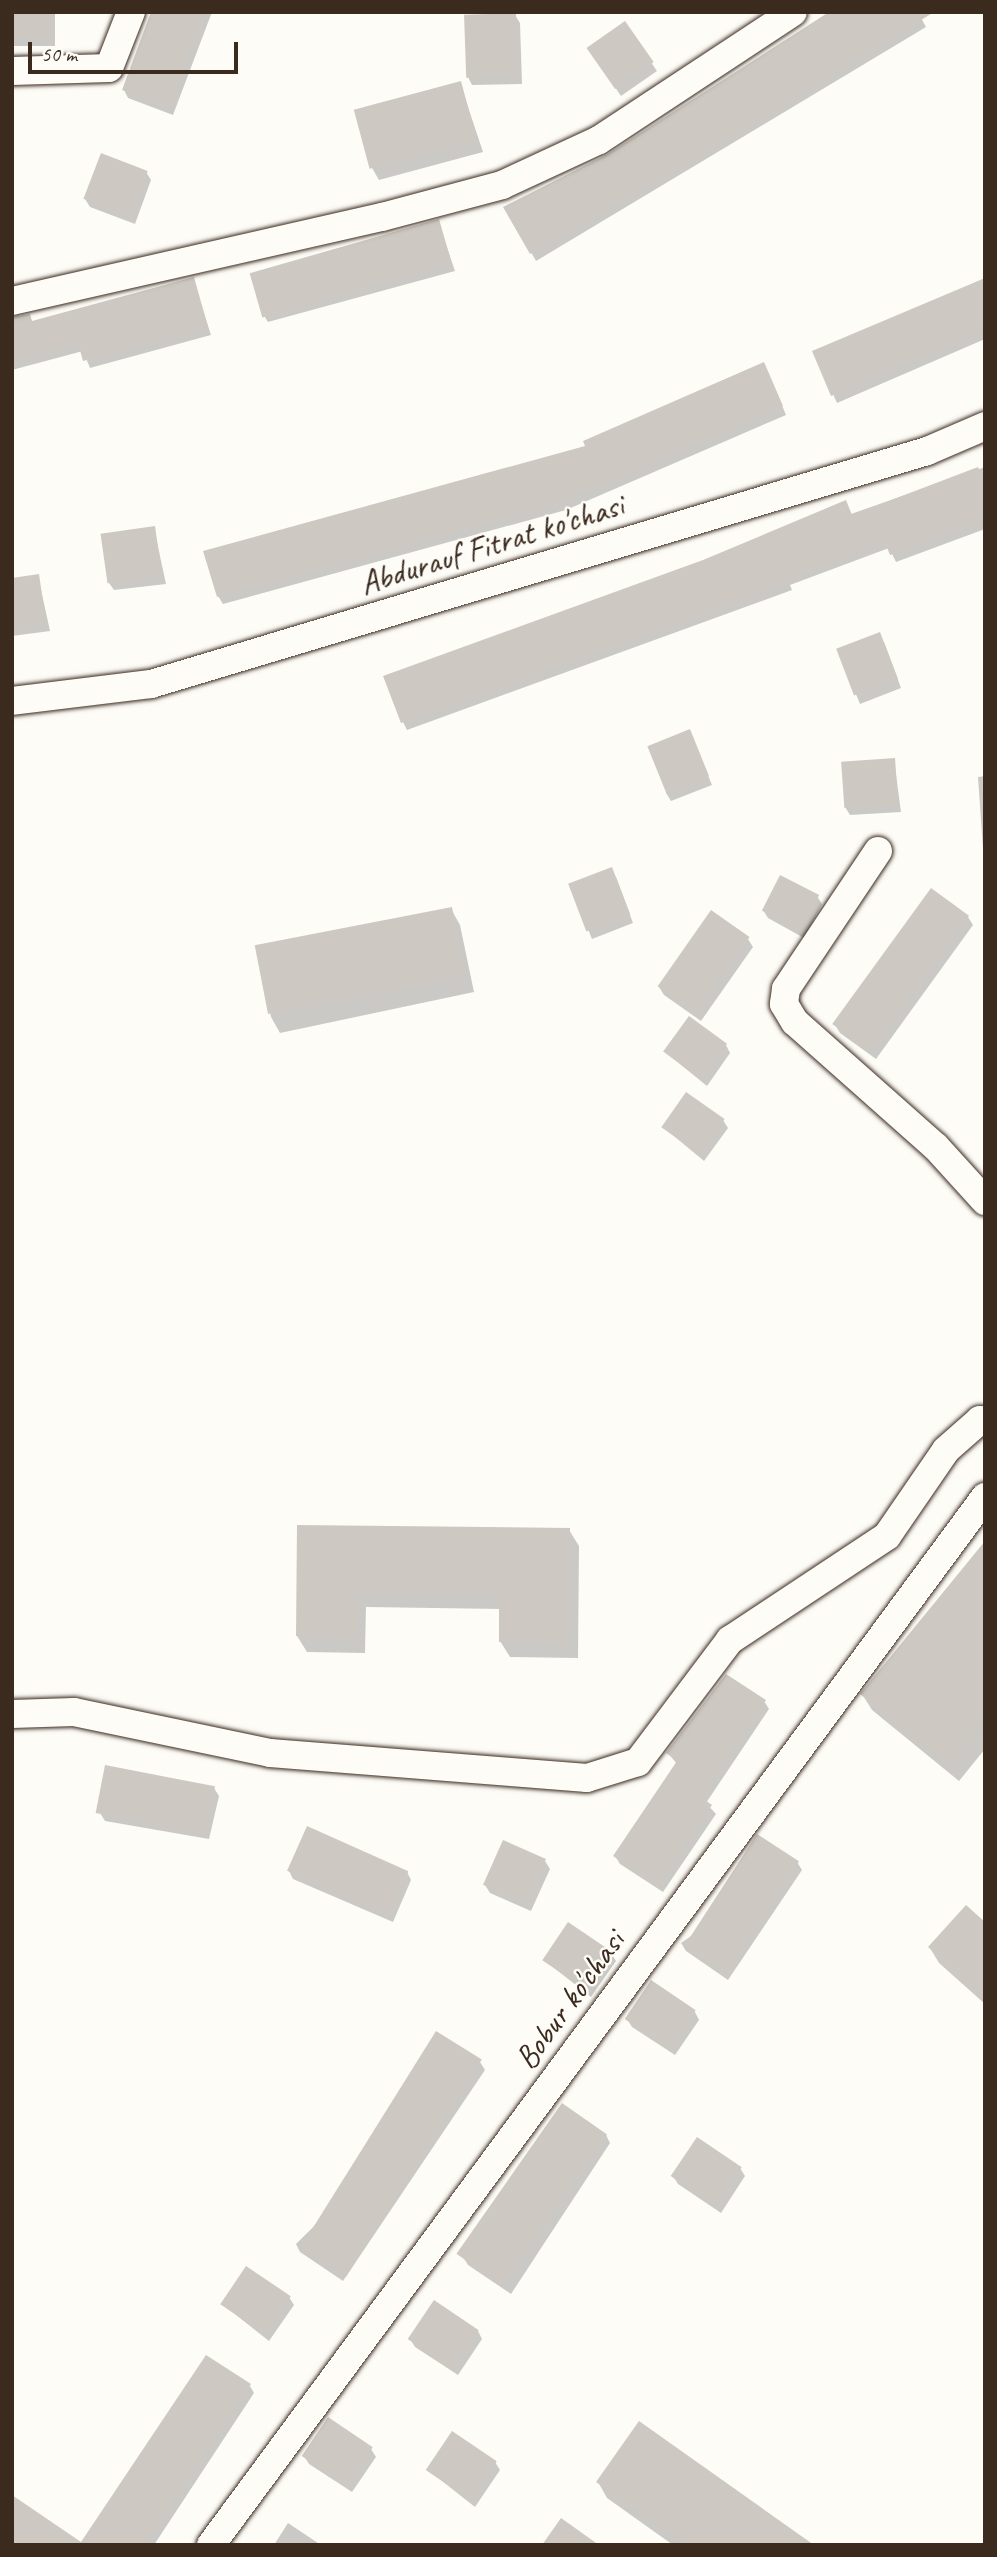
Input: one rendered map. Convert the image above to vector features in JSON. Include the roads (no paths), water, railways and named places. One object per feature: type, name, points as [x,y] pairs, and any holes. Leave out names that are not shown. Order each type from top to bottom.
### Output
[{"type":"street","points":[[12,71],[109,68],[131,12]]},
{"type":"street","points":[[12,301],[382,217],[502,185],[599,140],[793,12]]},
{"type":"street","name":"Abdurauf Fitrat ko'chasi","points":[[12,701],[151,684],[927,451],[985,426]]},
{"type":"street","points":[[878,851],[786,989],[784,1003],[795,1022],[936,1147],[985,1200]]},
{"type":"street","points":[[12,1714],[74,1712],[298,1755],[587,1777],[638,1762],[730,1640],[887,1536],[946,1450],[980,1420],[985,1422]]},
{"type":"street","name":"Bobur ko'chasi","points":[[211,2545],[985,1497]]}]
